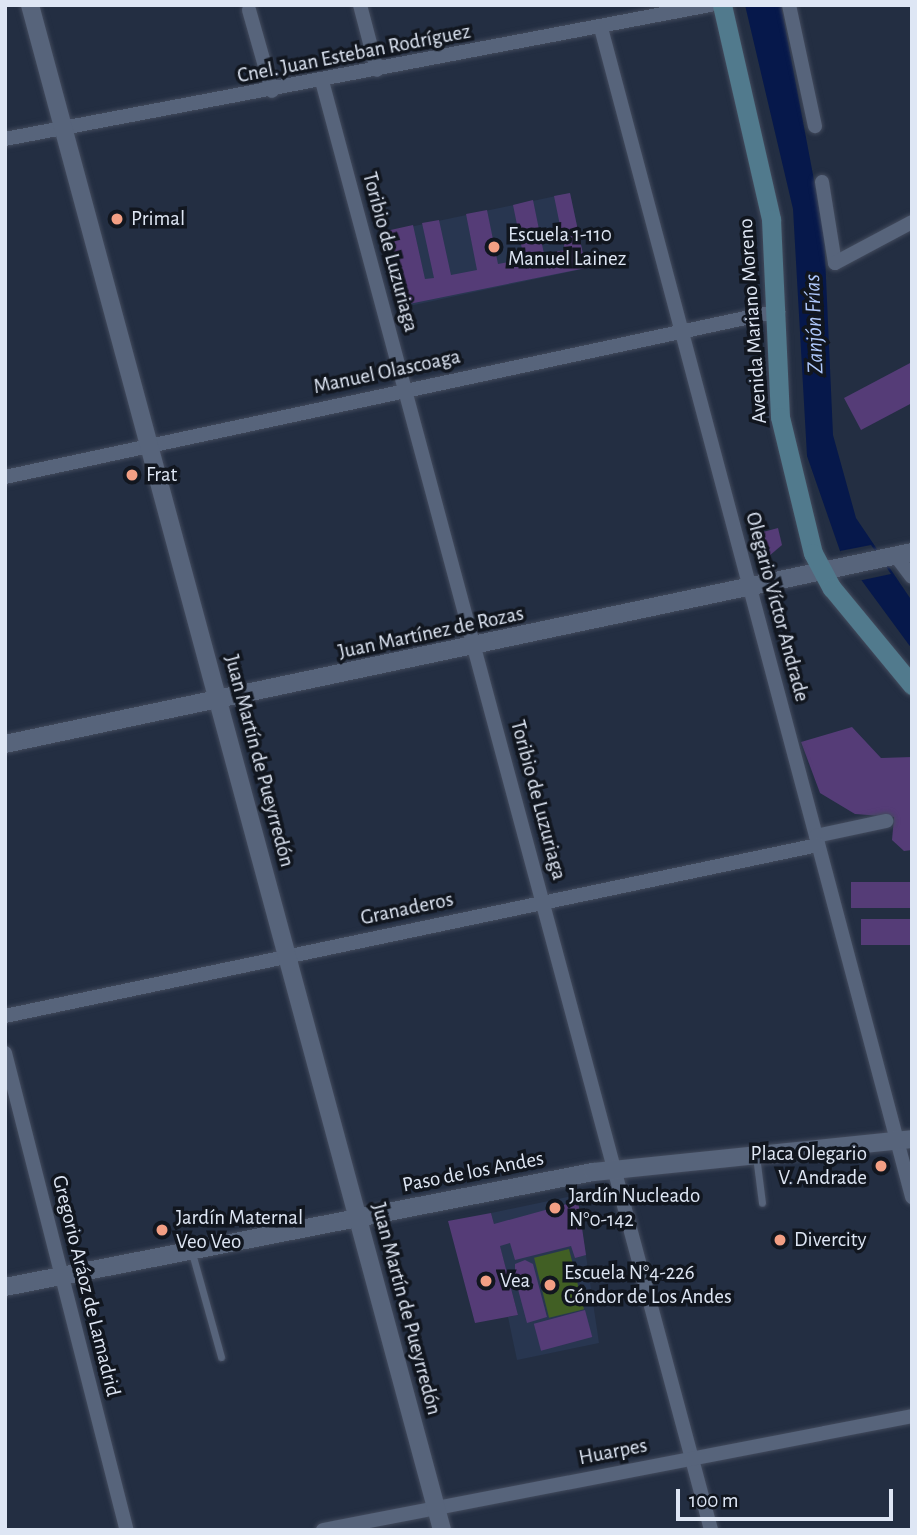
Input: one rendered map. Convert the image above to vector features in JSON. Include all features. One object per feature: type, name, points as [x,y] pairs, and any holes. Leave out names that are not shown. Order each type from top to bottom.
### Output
[{"type":"main road","name":"Avenida Mariano Moreno","points":[[722,5],[771,219],[778,311],[780,417],[821,570],[912,685]]},
{"type":"street","name":"Juan Martín de Pueyrredón","points":[[30,5],[442,1530]]},
{"type":"street","points":[[360,5],[377,70]]},
{"type":"street","name":"Cnel. Juan Esteban Rodríguez","points":[[5,139],[64,131],[601,28],[651,11],[710,5]]},
{"type":"street","points":[[789,5],[815,126]]},
{"type":"street","points":[[249,10],[272,91]]},
{"type":"street","name":"Olegario Víctor Andrade","points":[[601,28],[817,840],[904,1139],[912,1197]]},
{"type":"street","name":"Toribio de Luzuriaga","points":[[322,81],[711,1530]]},
{"type":"street","points":[[822,182],[835,263],[912,222]]},
{"type":"street","name":"Manuel Olascoaga","points":[[5,477],[778,311]]},
{"type":"street","points":[[880,560],[912,577]]},
{"type":"street","name":"Juan Martínez de Rozas","points":[[5,744],[475,647],[821,570],[880,560]]},
{"type":"street","name":"Granaderos","points":[[5,1016],[544,902],[817,840],[886,821]]},
{"type":"street","name":"Gregorio Aráoz de Lamadrid","points":[[5,1053],[127,1530]]},
{"type":"street","name":"Paso de los Andes","points":[[5,1287],[615,1168],[904,1139]]},
{"type":"street","name":"Huarpes","points":[[323,1530],[912,1416]]},
{"type":"lane","points":[[755,1152],[762,1203]]},
{"type":"lane","points":[[191,1250],[221,1357]]},
{"type":"shaded area","points":[[570,193],[586,268],[402,307],[386,232]]},
{"type":"shaded area","name":"Escuela N°4-226 Cóndor de Los Andes","points":[[577,1195],[599,1343],[517,1360],[508,1317],[518,1315],[491,1213]]},
{"type":"green space","points":[[569,1249],[584,1309],[549,1318],[534,1258]]},
{"type":"water","name":"Zanjón Frías","points":[[745,5],[781,5],[824,233],[833,435],[856,518],[912,601],[912,649],[840,551],[807,456],[793,209]]},
{"type":"pier","points":[[871,545],[891,574],[858,581],[840,551]]},
{"type":"building","points":[[570,193],[586,268],[404,305],[386,231],[413,225],[425,279],[434,278],[422,223],[439,220],[451,275],[477,270],[466,214],[487,210],[498,264],[524,259],[513,205],[533,200],[544,254],[565,250],[554,196]]},
{"type":"building","points":[[912,362],[912,403],[861,430],[844,398]]},
{"type":"building","points":[[778,528],[782,545],[769,556],[760,551],[756,534]]},
{"type":"building","points":[[852,727],[881,758],[912,757],[912,850],[904,851],[892,840],[894,817],[855,814],[820,793],[801,742]]},
{"type":"building","points":[[851,882],[912,882],[912,908],[851,908]]},
{"type":"building","points":[[861,919],[912,919],[912,945],[861,945]]},
{"type":"building","points":[[578,1201],[586,1255],[575,1258],[571,1246],[515,1260],[510,1243],[500,1246],[518,1315],[475,1323],[448,1221],[491,1213],[494,1224]]},
{"type":"building","points":[[525,1260],[533,1264],[547,1317],[527,1323],[515,1278],[515,1264]]},
{"type":"building","points":[[585,1310],[592,1337],[541,1351],[534,1324]]},
{"type":"place","name":"Primal","points":[[117,219]]},
{"type":"place","name":"Escuela 1-110 Manuel Lainez","points":[[494,247]]},
{"type":"place","name":"Frat","points":[[132,475]]},
{"type":"place","name":"Placa Olegario V. Andrade","points":[[881,1166]]},
{"type":"place","name":"Jardín Nucleado N°0-142","points":[[555,1208]]},
{"type":"place","name":"Jardín Maternal Veo Veo","points":[[162,1230]]},
{"type":"place","name":"Divercity","points":[[780,1240]]},
{"type":"place","name":"Vea","points":[[486,1281]]},
{"type":"place","name":"Escuela N°4-226 Cóndor de Los Andes","points":[[550,1285]]}]
